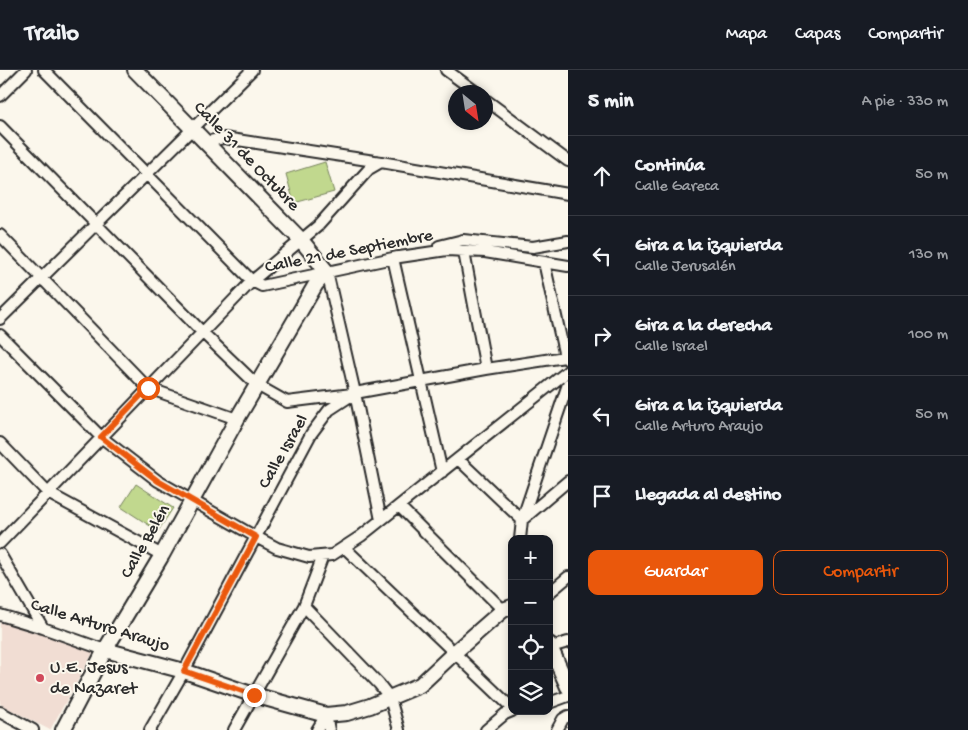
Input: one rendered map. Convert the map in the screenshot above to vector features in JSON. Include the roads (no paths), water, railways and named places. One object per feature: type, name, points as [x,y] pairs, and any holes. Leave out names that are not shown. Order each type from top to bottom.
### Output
[{"type":"main road","name":"Calle 31 de Octubre","points":[[135,70],[301,240],[327,272]]},
{"type":"main road","name":"Calle Belén","points":[[63,730],[104,650],[162,555],[237,419],[316,284],[327,272]]},
{"type":"main road","name":"Calle Arturo Araujo","points":[[104,650],[184,671],[254,695],[326,715],[347,713],[420,685],[455,652],[507,609]]},
{"type":"main road","points":[[553,652],[568,687]]},
{"type":"street","points":[[0,96],[26,70]]},
{"type":"street","name":"Calle 21 de Septiembre","points":[[44,70],[252,281],[262,286],[393,258],[447,250],[485,252],[568,266]]},
{"type":"street","points":[[446,70],[466,85]]},
{"type":"street","points":[[0,319],[192,129],[246,72]]},
{"type":"street","points":[[493,105],[568,161]]},
{"type":"street","points":[[0,126],[202,332],[257,385],[287,402],[355,394]]},
{"type":"street","points":[[205,142],[224,138],[382,162],[568,194]]},
{"type":"street","points":[[0,543],[252,281],[318,226],[369,168],[382,162]]},
{"type":"street","points":[[0,235],[148,388],[237,419]]},
{"type":"street","points":[[442,472],[393,258],[463,240],[533,247],[568,241]]},
{"type":"street","points":[[464,252],[486,369]]},
{"type":"street","points":[[544,262],[566,359]]},
{"type":"street","points":[[327,272],[381,520]]},
{"type":"street","points":[[0,335],[101,437],[158,481],[277,548],[309,557],[332,555],[344,548],[568,372]]},
{"type":"street","name":"Calle Israel","points":[[150,730],[184,671],[311,434],[329,410],[355,394],[486,369],[566,359]]},
{"type":"street","points":[[520,535],[522,520],[568,384]]},
{"type":"street","points":[[0,442],[48,493],[162,555]]},
{"type":"street","points":[[458,459],[522,520]]},
{"type":"street","points":[[522,520],[568,481]]},
{"type":"street","points":[[399,506],[507,609]]},
{"type":"street","points":[[344,548],[455,652],[508,706]]},
{"type":"street","points":[[0,554],[43,628]]},
{"type":"street","points":[[234,730],[304,606],[324,556]]},
{"type":"street","points":[[553,589],[568,577]]},
{"type":"street","points":[[304,606],[379,684],[390,698],[399,730]]},
{"type":"street","name":"Calle Arturo Araujo","points":[[0,615],[104,650]]},
{"type":"street","points":[[553,644],[568,642]]},
{"type":"street","points":[[553,702],[568,696]]},
{"type":"street","points":[[0,712],[33,730]]},
{"type":"street","points":[[486,730],[508,712]]},
{"type":"street","points":[[317,730],[326,715]]},
{"type":"street","points":[[326,715],[329,730]]},
{"type":"street","points":[[557,730],[563,719],[568,716]]},
{"type":"place","name":"U.E. Jesus de Nazaret","points":[[40,678]]}]
